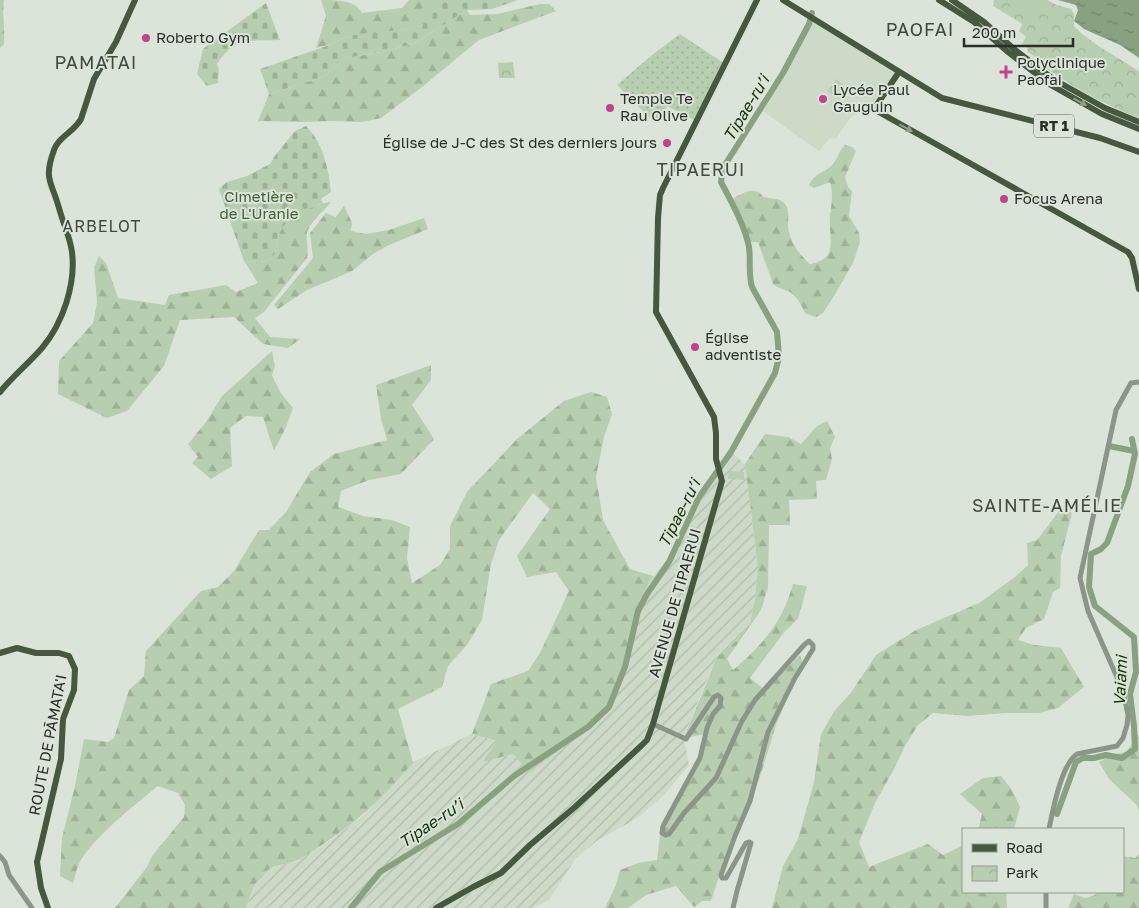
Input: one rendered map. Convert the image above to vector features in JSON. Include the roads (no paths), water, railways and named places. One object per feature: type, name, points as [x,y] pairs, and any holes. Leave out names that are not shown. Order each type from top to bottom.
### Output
[{"type":"main road","points":[[0,392],[47,342],[66,303],[71,279],[72,254],[48,180],[51,161],[58,142],[81,119],[94,79],[114,46],[135,0]]},
{"type":"main road","name":"AVENUE DE TIPAERUI","points":[[436,908],[502,873],[526,848],[642,746],[647,740],[653,724],[722,481],[716,453],[714,417],[656,312],[658,208],[663,188],[757,0]]},
{"type":"main road","name":"RT 1","points":[[783,0],[942,98],[1100,138],[1139,152]]},
{"type":"main road","points":[[939,0],[974,22],[1049,84],[1102,114],[1139,129]]},
{"type":"main road","points":[[952,0],[984,22],[1015,50],[1053,79],[1105,108],[1139,122]]},
{"type":"main road","points":[[898,72],[876,108],[880,114],[1125,250],[1132,258],[1139,289]]},
{"type":"main road","name":"ROUTE DE PĀMATA'I","points":[[0,653],[17,648],[36,653],[59,653],[69,656],[75,669],[74,690],[62,726],[60,764],[38,862],[41,888],[48,908]]},
{"type":"street","points":[[1049,828],[1056,798],[1071,760],[1077,754],[1117,746],[1124,738],[1127,725],[1128,715],[1123,692],[1088,611],[1080,578],[1116,410],[1131,383],[1139,382]]},
{"type":"street","points":[[653,724],[686,739],[714,697],[719,696],[722,700],[707,728],[696,767],[663,826],[662,833],[666,835],[669,834],[684,813],[716,778],[742,721],[755,700],[804,645],[809,641],[813,644],[813,649],[789,688],[765,741],[750,801],[721,875],[723,879],[726,878],[746,843],[750,842],[752,846],[736,891],[733,908]]},
{"type":"street","points":[[0,856],[5,862],[9,875],[32,908]]},
{"type":"street","points":[[1046,893],[1046,908]]},
{"type":"water","points":[[1058,0],[1139,0],[1139,58],[1120,45],[1084,29],[1074,21],[1078,10],[1076,5]]},
{"type":"waterway","name":"Tipae-ru’i","points":[[351,908],[380,872],[458,824],[514,776],[588,727],[609,707],[625,667],[638,611],[669,562],[699,497],[731,452],[775,373],[779,357],[777,332],[752,287],[750,252],[747,239],[721,182],[723,168],[783,73],[809,24],[812,13]]},
{"type":"waterway","name":"Vaiami","points":[[1057,814],[1076,762],[1083,758],[1106,755],[1122,758],[1135,749],[1130,694],[1136,672],[1134,637],[1095,606],[1089,587],[1091,554],[1101,549],[1107,543],[1128,486],[1135,454],[1132,439]]},
{"type":"waterway","points":[[1109,446],[1134,451]]},
{"type":"place","name":"Roberto Gym","points":[[146,38]]},
{"type":"place","name":"Polyclinique Paofai","points":[[1006,72]]},
{"type":"place","name":"Lycée Paul Gauguin","points":[[823,99]]},
{"type":"place","name":"Temple Te Rau Olive","points":[[610,108]]},
{"type":"place","name":"Église de J-C des St des derniers jours","points":[[667,143]]},
{"type":"place","name":"Focus Arena","points":[[1004,199]]},
{"type":"place","name":"Église adventiste","points":[[695,347]]},
{"type":"district","name":"PAOFAI","points":[[920,30]]},
{"type":"district","name":"PAMATAI","points":[[96,63]]},
{"type":"district","name":"TIPAERUI","points":[[701,170]]},
{"type":"district","name":"ARBELOT","points":[[102,226]]},
{"type":"district","name":"SAINTE-AMÉLIE","points":[[1047,506]]},
{"type":"park label","name":"Cimetière de L'Uranie","points":[[259,206]]}]
